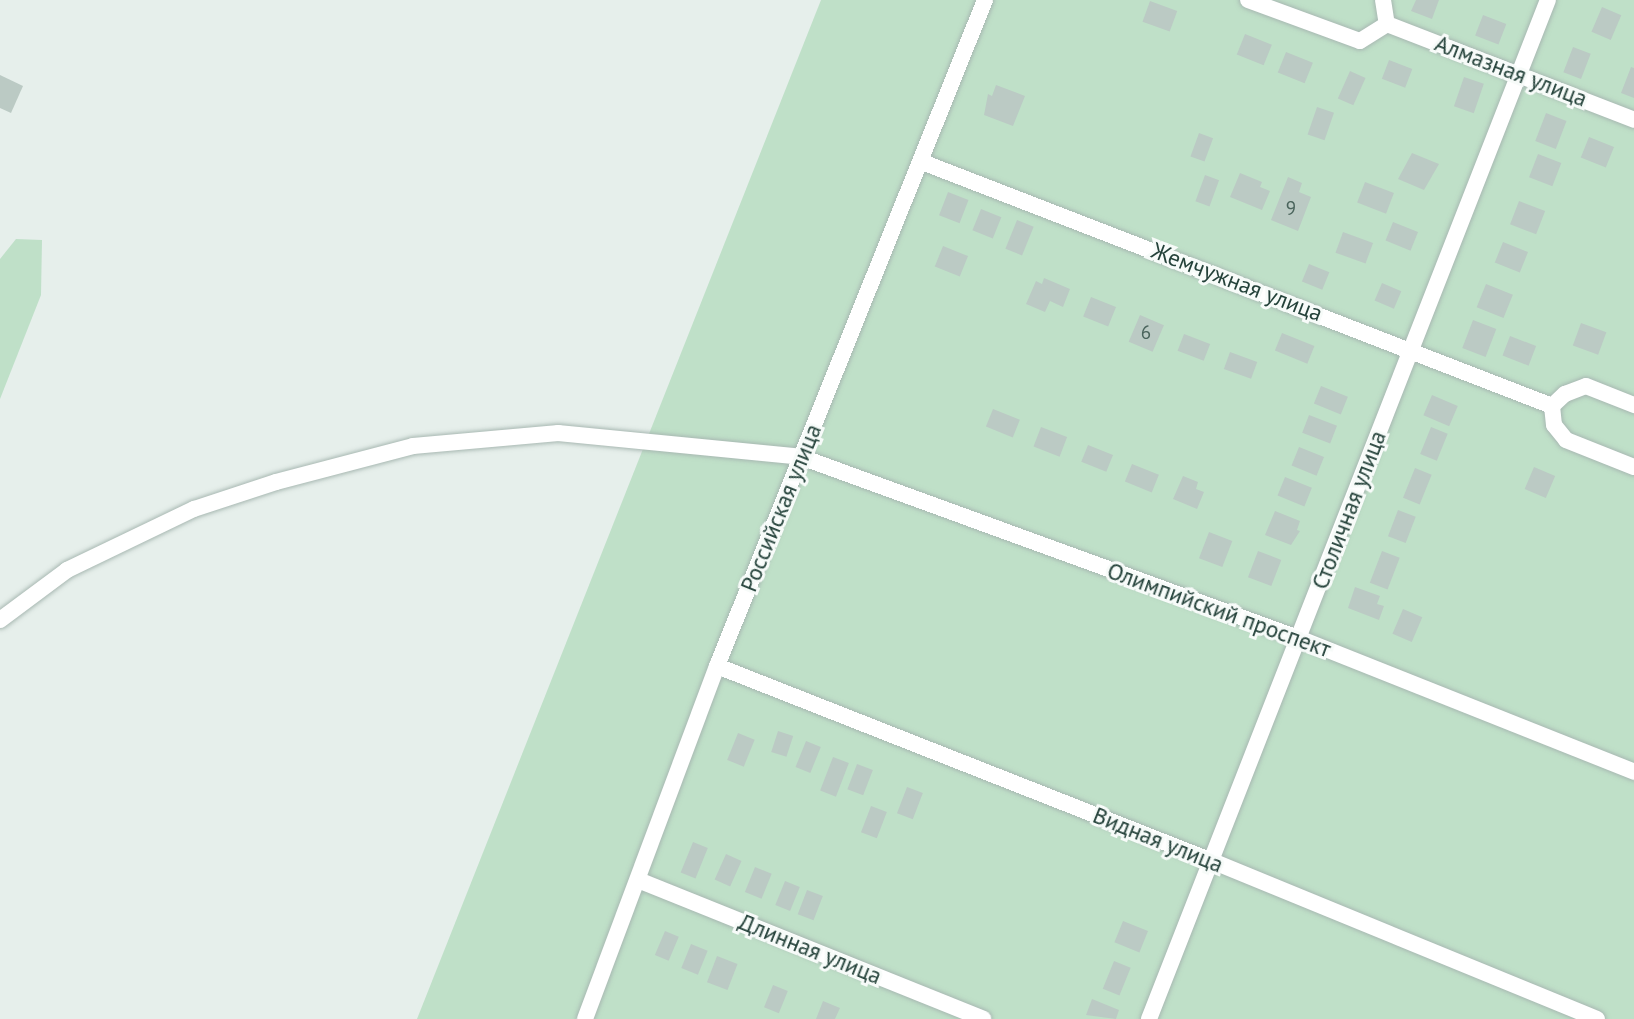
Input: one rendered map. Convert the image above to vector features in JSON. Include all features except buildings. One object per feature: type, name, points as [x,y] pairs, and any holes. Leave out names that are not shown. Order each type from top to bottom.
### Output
[{"type":"street","name":"Российская улица","points":[[585,1019],[717,666],[985,0]]},
{"type":"street","points":[[1248,0],[1360,41],[1387,24],[1383,0]]},
{"type":"street","name":"Столичная улица","points":[[1149,1019],[1548,0]]},
{"type":"street","name":"Алмазная улица","points":[[1387,24],[1634,120]]},
{"type":"street","name":"Жемчужная улица","points":[[922,162],[1412,349],[1552,406]]},
{"type":"street","points":[[1634,405],[1586,386],[1565,394],[1552,406],[1554,425],[1566,440],[1634,467]]},
{"type":"street","name":"Олимпийский проспект","points":[[0,620],[67,569],[194,509],[276,482],[413,446],[558,433],[801,457],[1298,638],[1634,772]]},
{"type":"street","name":"Видная улица","points":[[717,666],[1212,860],[1597,1019]]},
{"type":"street","name":"Длинная улица","points":[[638,880],[983,1019]]},
{"type":"green space","points":[[821,0],[1634,0],[1634,1019],[417,1019]]},
{"type":"green space","points":[[16,239],[42,240],[41,295],[0,399],[0,259]]}]
